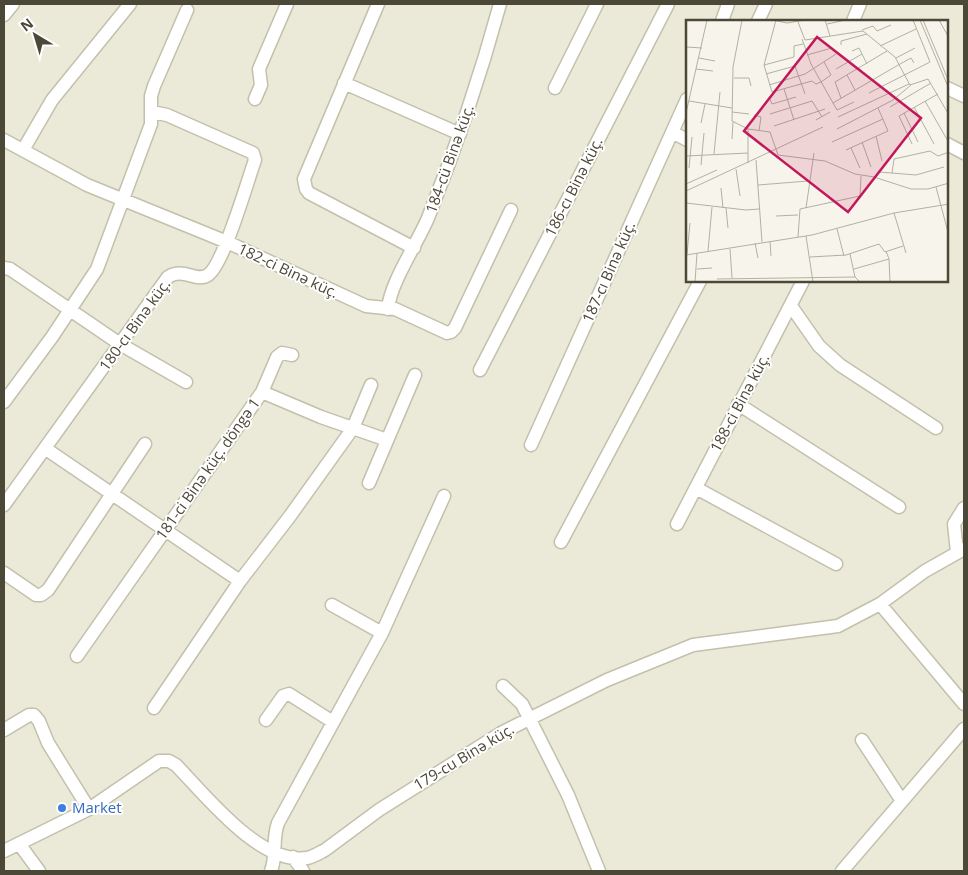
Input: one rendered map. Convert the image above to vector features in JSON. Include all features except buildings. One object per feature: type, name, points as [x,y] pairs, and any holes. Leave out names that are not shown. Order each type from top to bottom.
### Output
[{"type":"street","points":[[4,15],[13,4]]},
{"type":"street","points":[[23,150],[52,100],[130,4]]},
{"type":"street","points":[[255,99],[261,85],[259,69],[287,4]]},
{"type":"street","points":[[378,4],[304,179],[309,193],[414,248]]},
{"type":"street","name":"184-cü Binə küç.","points":[[388,309],[391,292],[414,248],[460,134],[500,4]]},
{"type":"street","points":[[555,88],[597,4]]},
{"type":"street","name":"186-cı Binə küç.","points":[[480,370],[668,4]]},
{"type":"street","points":[[722,20],[728,4]]},
{"type":"street","points":[[758,20],[766,4]]},
{"type":"street","points":[[853,20],[860,4]]},
{"type":"street","points":[[4,402],[97,269],[151,124],[151,96],[154,86],[187,10]]},
{"type":"street","points":[[344,83],[460,134]]},
{"type":"street","points":[[948,88],[964,96]]},
{"type":"street","name":"187-cı Binə küç.","points":[[531,445],[686,102]]},
{"type":"street","name":"180-cı Binə küç.","points":[[4,505],[168,277],[179,272],[201,278],[207,276],[216,268],[227,242],[255,160],[253,153],[167,114],[152,112]]},
{"type":"street","points":[[672,132],[686,139]]},
{"type":"street","name":"182-ci Binə küç.","points":[[4,140],[87,185],[227,242],[366,306],[407,312],[447,333],[451,332],[511,210]]},
{"type":"street","points":[[948,145],[964,153]]},
{"type":"street","points":[[4,268],[10,269],[120,344],[186,382]]},
{"type":"street","points":[[561,542],[699,282]]},
{"type":"street","name":"188-ci Binə küç.","points":[[677,524],[802,282]]},
{"type":"street","points":[[790,306],[819,346],[840,365],[936,428]]},
{"type":"street","points":[[262,392],[277,357],[282,353],[292,355]]},
{"type":"street","points":[[369,483],[415,375]]},
{"type":"street","points":[[154,708],[240,581],[290,516],[353,428],[371,385]]},
{"type":"street","name":"181-ci Binə küç. döngə 1","points":[[77,656],[262,392],[321,417],[387,440]]},
{"type":"street","points":[[738,404],[899,507]]},
{"type":"street","points":[[4,574],[36,595],[41,595],[48,590],[145,444]]},
{"type":"street","points":[[46,449],[240,581]]},
{"type":"street","points":[[696,488],[836,564]]},
{"type":"street","points":[[271,871],[274,861],[274,833],[278,823],[382,633],[444,496]]},
{"type":"street","points":[[961,551],[954,524],[964,508]]},
{"type":"street","name":"179-cu Binə küç.","points":[[4,851],[20,845],[89,809],[159,760],[169,761],[176,765],[248,837],[274,852],[293,857],[310,858],[325,850],[420,784],[529,718],[608,680],[679,649],[838,626],[880,604],[925,571],[961,551]]},
{"type":"street","points":[[880,604],[964,704]]},
{"type":"street","points":[[332,605],[382,633]]},
{"type":"street","points":[[503,686],[522,704],[568,795],[599,871]]},
{"type":"street","points":[[266,720],[283,696],[289,694],[333,722]]},
{"type":"street","points":[[4,730],[29,715],[34,715],[39,721],[48,743],[89,809]]},
{"type":"street","points":[[842,871],[964,729]]},
{"type":"street","points":[[862,740],[902,801]]},
{"type":"street","points":[[20,845],[39,871]]},
{"type":"street","points":[[293,857],[303,871]]},
{"type":"shaded area","points":[[4,4],[964,4],[964,871],[4,871]]},
{"type":"place","name":"Market","points":[[62,808]]}]
